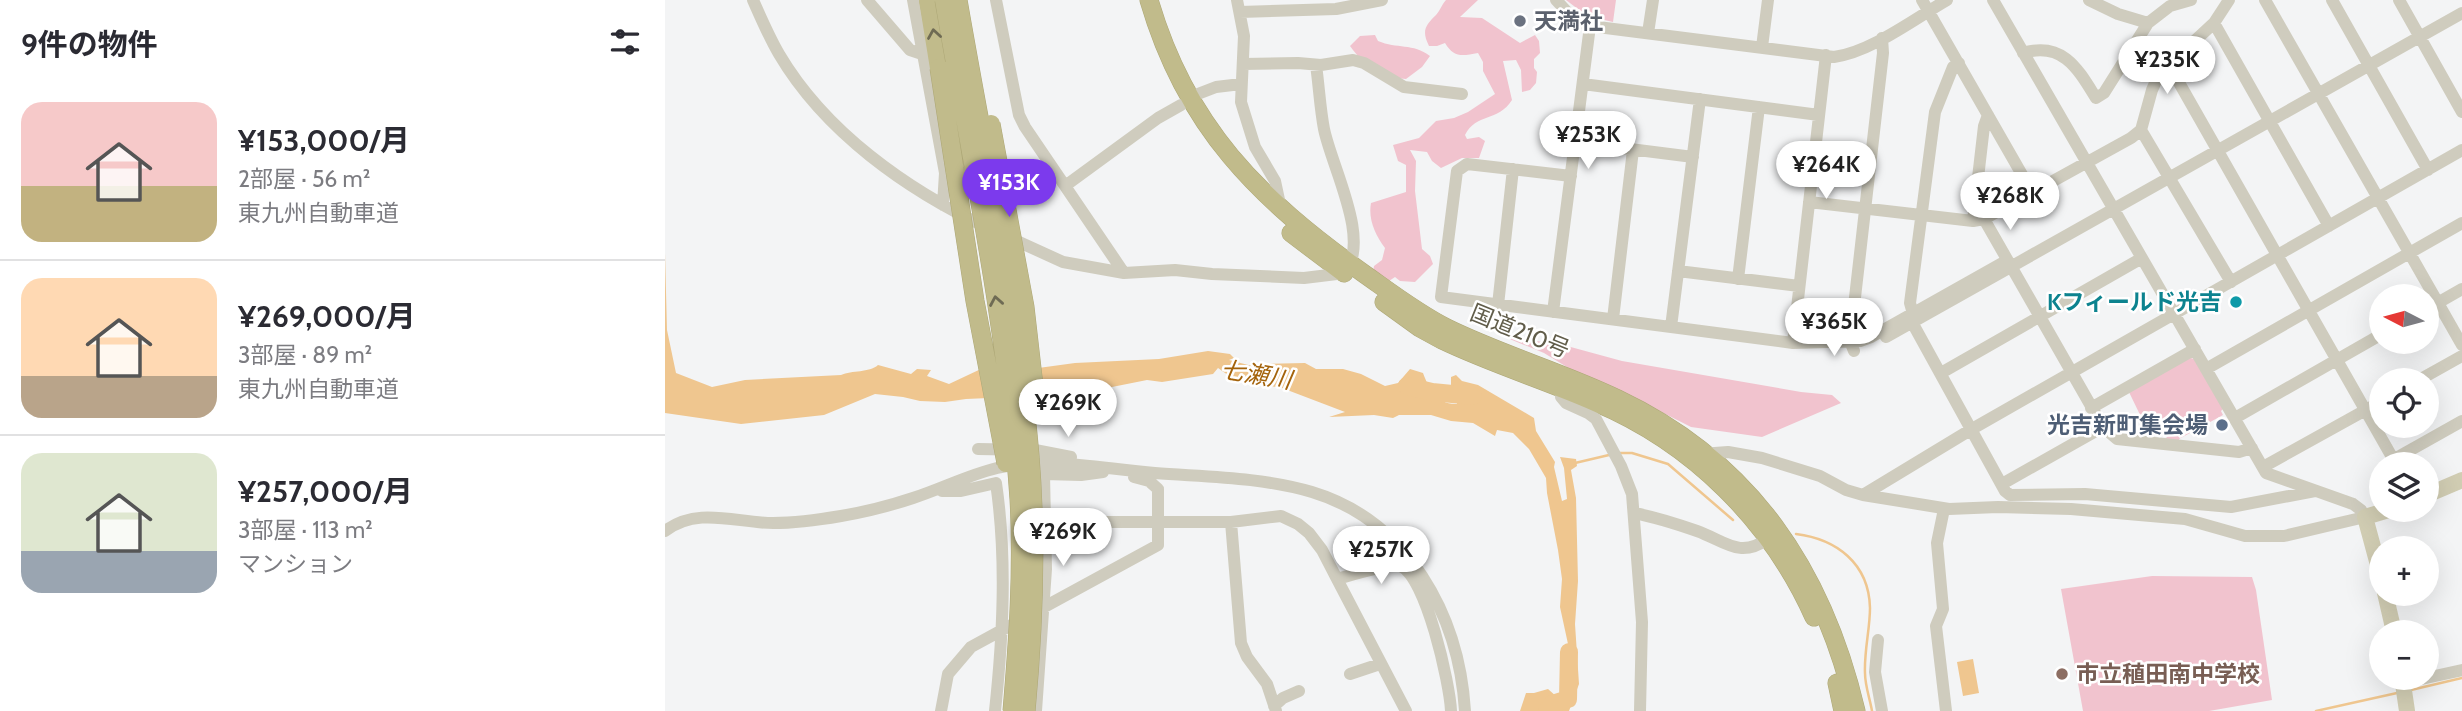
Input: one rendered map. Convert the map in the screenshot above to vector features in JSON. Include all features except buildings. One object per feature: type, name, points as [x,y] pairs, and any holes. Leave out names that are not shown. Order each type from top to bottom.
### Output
[{"type":"highway","points":[[929,0],[975,301],[1020,538]]},
{"type":"highway","points":[[944,0],[1005,357],[1016,459],[1020,613],[1012,711]]},
{"type":"highway","points":[[951,0],[964,55],[983,100],[996,147],[1031,354],[1039,528],[1039,609],[1026,711]]},
{"type":"highway","points":[[958,0],[1019,353],[1031,468],[1039,609]]},
{"type":"highway","name":"国道210号","points":[[1138,0],[1161,66],[1185,101],[1248,178],[1348,269],[1430,334],[1622,415],[1696,454],[1768,539],[1807,601],[1826,644],[1860,700]]},
{"type":"highway","name":"国道210号","points":[[1149,0],[1185,101],[1213,152],[1243,189],[1284,228],[1439,324],[1620,400],[1651,416],[1761,509],[1801,564],[1833,631],[1860,700]]},
{"type":"main road","points":[[2439,490],[2462,480]]},
{"type":"main road","points":[[2369,516],[2365,517],[2370,536]]},
{"type":"main road","points":[[2404,690],[2407,711]]},
{"type":"street","points":[[753,0],[779,54],[801,86],[828,117],[893,172],[943,205],[1049,257],[1079,266],[1123,273],[1175,270],[1304,278],[1348,269],[1354,250],[1350,215],[1324,128],[1316,65]]},
{"type":"street","points":[[867,0],[910,50],[922,54]]},
{"type":"street","points":[[913,0],[945,173],[943,205]]},
{"type":"street","points":[[996,0],[1019,115],[1123,273]]},
{"type":"street","points":[[1281,210],[1275,181],[1255,147],[1244,113],[1241,84],[1244,36],[1238,6],[1336,9],[1382,0]]},
{"type":"street","points":[[1556,0],[1570,15],[1590,26],[1845,56],[1882,38],[1926,5],[1947,0]]},
{"type":"street","points":[[1649,33],[1653,0]]},
{"type":"street","points":[[1762,47],[1768,0]]},
{"type":"street","points":[[1696,454],[1734,453],[1762,458],[1821,476],[1846,490],[1863,495],[1944,509],[2015,507],[2114,512],[2193,520],[2245,536],[2284,536],[2365,517],[2353,504],[2271,476],[2263,467],[1993,0]]},
{"type":"street","points":[[2089,0],[2118,14],[2148,23]]},
{"type":"street","points":[[2023,53],[2032,50],[2057,52],[2071,61],[2096,98],[2104,93],[2148,23],[2170,3],[2191,0]]},
{"type":"street","points":[[1809,202],[1978,220],[2131,138],[2141,130],[2159,74],[2214,23],[2229,0]]},
{"type":"street","points":[[2266,0],[2410,253],[2423,284]]},
{"type":"street","points":[[2332,0],[2428,170]]},
{"type":"street","points":[[2399,0],[2462,112]]},
{"type":"street","points":[[1926,5],[2032,192]]},
{"type":"street","points":[[1877,342],[2009,264],[2114,210],[2462,13]]},
{"type":"street","points":[[2214,23],[2329,226]]},
{"type":"street","points":[[1553,312],[1590,26]]},
{"type":"street","points":[[1852,346],[1864,209],[1883,53],[1882,38]]},
{"type":"street","points":[[1793,343],[1826,55]]},
{"type":"street","points":[[1243,64],[1316,65],[1353,60],[1364,63],[1404,87],[1462,94]]},
{"type":"street","points":[[1959,63],[1954,67],[1935,112],[1910,303],[1913,319],[2005,491],[2017,496],[2084,494],[2231,507],[2315,491]]},
{"type":"street","points":[[2169,65],[2392,457],[2398,457],[2462,421]]},
{"type":"street","points":[[1065,186],[1185,101],[1216,87],[1241,84]]},
{"type":"street","points":[[1583,84],[1819,115]]},
{"type":"street","points":[[1671,327],[1700,99]]},
{"type":"street","points":[[1738,279],[1759,107]]},
{"type":"street","points":[[1988,115],[1984,127],[1978,220],[2009,264],[2103,428],[2117,439],[2239,452],[2252,448]]},
{"type":"street","points":[[2141,130],[2231,282]]},
{"type":"street","points":[[1575,142],[1693,157]]},
{"type":"street","points":[[1612,319],[1633,150]]},
{"type":"street","points":[[1863,495],[1972,429],[2462,150]]},
{"type":"street","points":[[1248,178],[1263,161]]},
{"type":"street","points":[[1571,176],[1467,164],[1457,171],[1441,297],[1793,343],[1852,346],[1913,319]]},
{"type":"street","points":[[1497,304],[1513,169]]},
{"type":"street","points":[[2206,369],[2462,223]]},
{"type":"street","points":[[1941,373],[2142,258]]},
{"type":"street","points":[[1678,271],[1799,286]]},
{"type":"street","points":[[2439,302],[2462,289]]},
{"type":"street","points":[[2439,314],[2462,345]]},
{"type":"street","points":[[2235,418],[2369,342]]},
{"type":"street","points":[[2091,408],[2195,349]]},
{"type":"street","points":[[2439,369],[2462,356]]},
{"type":"street","points":[[1562,389],[1561,397],[1566,403],[1588,413],[1599,424],[1631,488],[1643,622],[1640,711]]},
{"type":"street","points":[[2263,467],[2369,408]]},
{"type":"street","points":[[2002,484],[2103,428]]},
{"type":"street","points":[[978,449],[995,447],[1035,450],[1074,458],[1089,466]]},
{"type":"street","points":[[665,531],[685,522],[711,516],[789,523],[867,511],[997,468],[1057,462],[1089,466],[1154,483],[1157,489],[1159,522],[1159,541],[1156,546],[971,647],[955,664],[946,680],[941,711]]},
{"type":"street","points":[[1037,711],[1039,609],[1047,530],[1044,474],[1081,475],[1106,470],[1218,476],[1293,487],[1327,497],[1371,520],[1412,560],[1436,598],[1456,656],[1465,711]]},
{"type":"street","points":[[930,492],[961,491],[996,483],[1002,567],[995,711]]},
{"type":"street","points":[[1944,509],[1937,543],[1943,609],[1936,626],[1946,711]]},
{"type":"street","points":[[1635,513],[1697,531],[1730,547],[1749,548],[1768,539]]},
{"type":"street","points":[[1047,530],[1100,522],[1231,522],[1276,515],[1289,518],[1314,539],[1406,711]]},
{"type":"street","points":[[1231,522],[1241,642],[1247,657],[1267,684],[1275,709]]},
{"type":"street","points":[[1337,579],[1394,566],[1405,570],[1421,597],[1434,631],[1447,675],[1451,711]]},
{"type":"street","points":[[1878,640],[1875,672],[1860,700],[1882,711]]},
{"type":"street","points":[[1350,674],[1377,665]]},
{"type":"street","points":[[2439,674],[2462,670]]},
{"type":"street","points":[[1275,709],[1283,698],[1299,691]]},
{"type":"shaded area","points":[[1446,0],[1478,0],[1460,17],[1482,18],[1520,43],[1535,35],[1539,41],[1540,53],[1534,59],[1536,83],[1530,90],[1522,92],[1521,70],[1516,60],[1503,61],[1512,100],[1500,112],[1475,123],[1465,135],[1467,139],[1479,137],[1485,141],[1479,158],[1462,158],[1441,168],[1432,161],[1427,152],[1410,150],[1416,161],[1415,191],[1422,249],[1430,256],[1433,264],[1415,282],[1400,281],[1395,277],[1389,281],[1373,272],[1374,266],[1382,260],[1385,248],[1373,227],[1370,209],[1371,203],[1406,192],[1406,165],[1398,161],[1393,145],[1419,138],[1436,121],[1468,112],[1495,94],[1483,71],[1483,62],[1478,53],[1459,55],[1445,43],[1429,46],[1425,36],[1426,28]]},
{"type":"shaded area","points":[[1566,0],[1616,0],[1613,22],[1587,16]]},
{"type":"shaded area","points":[[1375,35],[1378,41],[1417,49],[1430,56],[1422,67],[1406,79],[1388,76],[1368,65],[1350,46],[1360,36]]},
{"type":"shaded area","points":[[1500,335],[1567,346],[1622,361],[1832,395],[1841,403],[1762,437],[1691,427],[1610,386],[1575,372],[1544,353]]},
{"type":"shaded area","points":[[2188,357],[2194,359],[2223,409],[2223,415],[2179,439],[2179,442],[2163,441],[2169,435],[2161,422],[2143,421],[2128,390]]},
{"type":"shaded area","points":[[2152,576],[2252,577],[2272,700],[2209,711],[2083,711],[2061,589]]},
{"type":"water","points":[[665,253],[667,330],[676,373],[712,387],[745,380],[841,375],[878,365],[911,374],[917,369],[931,370],[927,376],[949,384],[983,368],[1031,369],[1075,363],[1159,359],[1208,351],[1230,354],[1234,358],[1229,360],[1256,367],[1258,364],[1305,363],[1316,369],[1343,369],[1361,374],[1385,386],[1398,383],[1410,369],[1423,373],[1435,395],[1450,404],[1457,404],[1457,399],[1451,396],[1451,377],[1456,375],[1462,381],[1478,385],[1534,418],[1536,431],[1555,462],[1562,501],[1567,499],[1564,468],[1560,457],[1576,459],[1577,466],[1571,470],[1576,498],[1578,581],[1575,624],[1579,684],[1569,711],[1520,711],[1526,693],[1548,689],[1557,697],[1565,694],[1569,680],[1568,644],[1560,607],[1562,579],[1546,478],[1529,449],[1513,433],[1497,430],[1495,436],[1473,423],[1451,421],[1431,415],[1399,415],[1393,418],[1374,415],[1329,417],[1345,412],[1282,388],[1235,380],[1218,368],[1213,374],[1162,382],[1147,380],[1055,401],[1048,405],[1039,403],[1033,396],[945,402],[875,394],[824,415],[741,424],[665,413]]},
{"type":"water","points":[[1973,659],[1979,693],[1963,696],[1957,662]]},
{"type":"waterway","name":"七瀬川","points":[[1407,386],[1432,392],[1473,396]]},
{"type":"waterway","points":[[1619,453],[1632,453],[1668,464],[1733,520]]},
{"type":"waterway","points":[[1575,463],[1609,455]]},
{"type":"waterway","points":[[1796,534],[1824,541],[1837,548],[1848,556],[1864,578],[1870,608],[1865,678],[1872,711]]},
{"type":"waterway","name":"七瀬川","points":[[1547,711],[1552,704],[1568,699],[1569,652]]},
{"type":"waterway","points":[[2439,683],[2462,678]]},
{"type":"waterway","points":[[2316,711],[2397,693]]},
{"type":"place","name":"天満社","points":[[1520,21]]},
{"type":"place","name":"Kフィールド光吉","points":[[2236,302]]},
{"type":"place","name":"光吉新町集会場","points":[[2222,425]]},
{"type":"place","name":"市立稙田南中学校","points":[[2062,674]]}]
